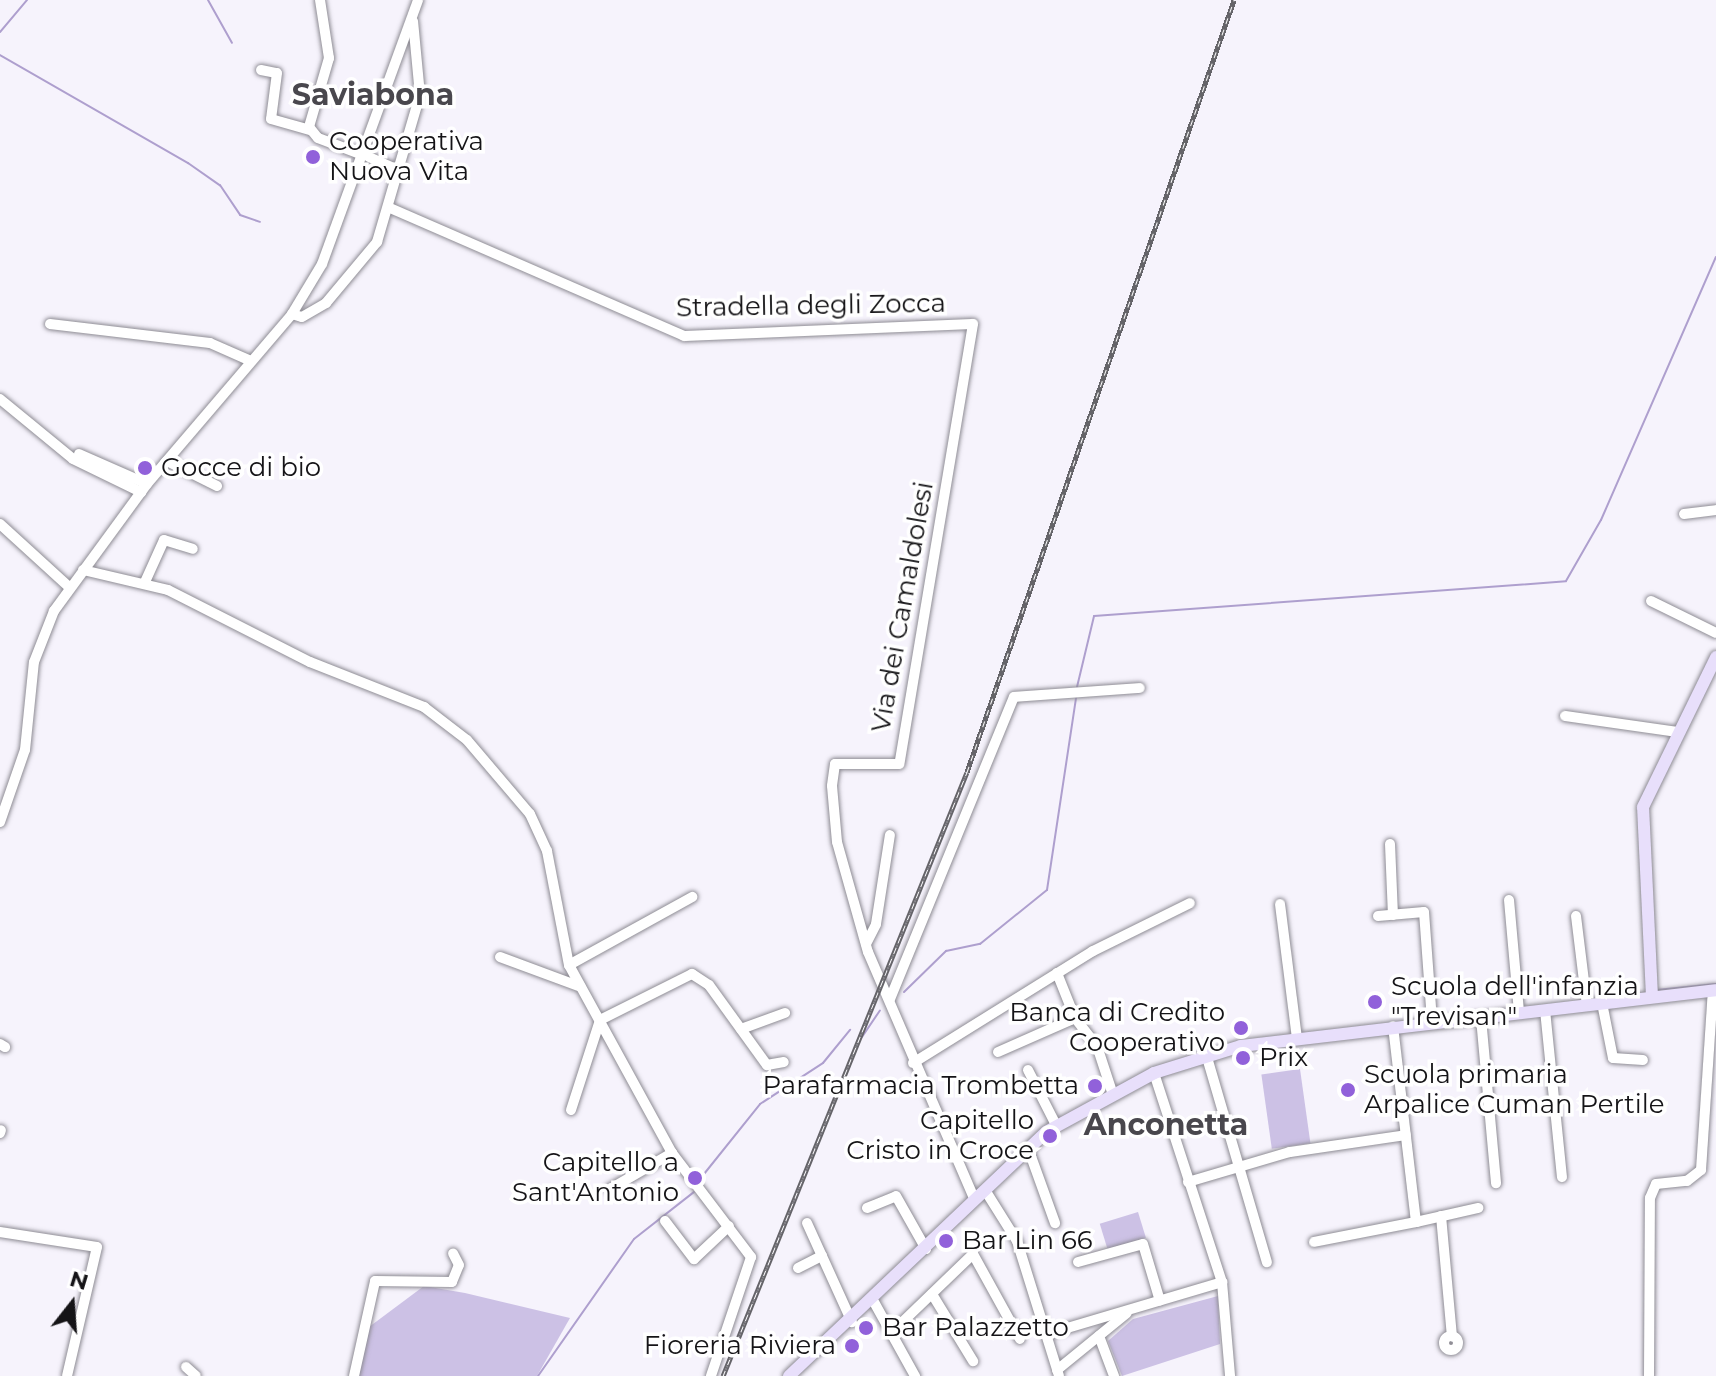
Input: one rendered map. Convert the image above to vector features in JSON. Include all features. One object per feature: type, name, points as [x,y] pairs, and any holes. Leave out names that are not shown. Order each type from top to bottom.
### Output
[{"type":"main road","points":[[1652,997],[1643,807],[1716,657]]},
{"type":"main road","points":[[789,1376],[874,1302],[1028,1148],[1056,1125],[1112,1092],[1154,1073],[1206,1054],[1297,1039],[1715,991]]},
{"type":"street","points":[[310,130],[329,58],[320,0]]},
{"type":"street","points":[[0,822],[25,750],[40,642],[70,588],[144,488],[292,314],[322,264],[366,156],[415,5]]},
{"type":"street","points":[[292,314],[302,317],[326,303],[377,242],[401,171],[420,95],[415,5]]},
{"type":"street","points":[[261,70],[277,73],[271,119],[310,130],[401,171]]},
{"type":"street","name":"Stradella degli Zocca","points":[[390,208],[684,336],[973,324],[952,449]]},
{"type":"street","points":[[50,324],[210,343],[251,361]]},
{"type":"street","points":[[0,399],[73,459],[144,488]]},
{"type":"street","name":"Via dei Camaldolesi","points":[[952,449],[899,764],[835,764],[837,842],[866,944],[913,1063],[975,1200]]},
{"type":"street","points":[[79,454],[144,488]]},
{"type":"street","points":[[167,461],[217,486]]},
{"type":"street","points":[[1684,514],[1716,510]]},
{"type":"street","points":[[0,524],[70,588]]},
{"type":"street","points":[[145,582],[164,540],[193,549]]},
{"type":"street","points":[[83,570],[145,582],[424,707],[467,740],[544,838],[569,965],[672,1153],[729,1226],[753,1263],[711,1376]]},
{"type":"street","points":[[1651,601],[1716,633]]},
{"type":"street","points":[[890,999],[1014,697],[1140,688]]},
{"type":"street","points":[[1565,716],[1678,732]]},
{"type":"street","points":[[866,944],[876,924],[890,835]]},
{"type":"street","points":[[1390,844],[1393,915]]},
{"type":"street","points":[[569,965],[692,897]]},
{"type":"street","points":[[1509,900],[1519,1013]]},
{"type":"street","points":[[913,1063],[1057,973],[1190,903]]},
{"type":"street","points":[[1280,904],[1297,1039]]},
{"type":"street","points":[[1378,916],[1424,912],[1432,1022]]},
{"type":"street","points":[[1576,916],[1587,1005]]},
{"type":"street","points":[[500,957],[581,987]]},
{"type":"street","points":[[1057,973],[1075,1018],[1097,1046],[1112,1092]]},
{"type":"street","points":[[571,1110],[600,1020],[692,974],[741,1029],[767,1065],[784,1062]]},
{"type":"street","points":[[1649,1376],[1650,1198],[1656,1184],[1687,1181],[1701,1170],[1715,991]]},
{"type":"street","points":[[1602,1003],[1613,1058],[1643,1060]]},
{"type":"street","points":[[1545,1010],[1562,1177]]},
{"type":"street","points":[[741,1029],[785,1013]]},
{"type":"street","points":[[998,1052],[1075,1018]]},
{"type":"street","points":[[1481,1018],[1496,1183]]},
{"type":"street","points":[[1393,1026],[1416,1222]]},
{"type":"street","points":[[1206,1054],[1267,1262]]},
{"type":"street","points":[[1028,1070],[1056,1125]]},
{"type":"street","points":[[1154,1073],[1222,1282],[1230,1376]]},
{"type":"street","points":[[1188,1182],[1238,1165],[1406,1135]]},
{"type":"street","points":[[1028,1148],[1055,1223]]},
{"type":"street","points":[[610,1189],[672,1153]]},
{"type":"street","points":[[985,1190],[1017,1241],[1058,1373],[1130,1310]]},
{"type":"street","points":[[867,1208],[896,1196],[926,1249]]},
{"type":"street","points":[[1314,1242],[1478,1208]]},
{"type":"street","points":[[1441,1216],[1452,1336]]},
{"type":"street","points":[[665,1221],[694,1259],[729,1226]]},
{"type":"street","points":[[807,1223],[852,1322]]},
{"type":"street","points":[[0,1232],[97,1247],[67,1376]]},
{"type":"street","points":[[1078,1262],[1143,1244],[1160,1301]]},
{"type":"street","points":[[354,1376],[375,1281],[452,1282],[459,1265],[453,1253]]},
{"type":"street","points":[[891,1333],[973,1254],[1020,1339]]},
{"type":"street","points":[[798,1268],[822,1256]]},
{"type":"street","points":[[1047,1334],[1222,1282]]},
{"type":"street","points":[[932,1294],[973,1361]]},
{"type":"street","points":[[874,1302],[915,1376]]},
{"type":"street","points":[[1099,1336],[1114,1376]]},
{"type":"street","points":[[186,1367],[196,1376]]},
{"type":"shaded area","points":[[1300,1069],[1310,1143],[1272,1149],[1261,1074]]},
{"type":"shaded area","points":[[1138,1212],[1146,1238],[1108,1250],[1100,1224]]},
{"type":"shaded area","points":[[424,1286],[570,1318],[537,1376],[357,1376],[369,1327]]},
{"type":"shaded area","points":[[1218,1296],[1220,1344],[1122,1376],[1108,1341],[1133,1319]]},
{"type":"waterway","points":[[0,32],[27,0]]},
{"type":"waterway","points":[[208,0],[232,43]]},
{"type":"waterway","points":[[0,55],[188,163],[220,185],[240,215],[260,222]]},
{"type":"waterway","points":[[1077,687],[1094,616],[1566,581],[1601,520],[1716,257]]},
{"type":"waterway","points":[[904,992],[946,951],[980,944],[1047,890],[1076,698]]},
{"type":"waterway","points":[[1657,990],[1716,984]]},
{"type":"waterway","points":[[862,1037],[880,1010]]},
{"type":"waterway","points":[[700,1179],[760,1104],[823,1063],[850,1030]]},
{"type":"waterway","points":[[538,1376],[634,1239],[694,1192]]},
{"type":"railway","points":[[723,1376],[967,772],[1234,0]]},
{"type":"place","name":"Cooperativa Nuova Vita","points":[[313,157]]},
{"type":"place","name":"Gocce di bio","points":[[145,468]]},
{"type":"place","name":"Scuola dell'infanzia \"Trevisan\"","points":[[1375,1002]]},
{"type":"place","name":"Banca di Credito Cooperativo","points":[[1241,1028]]},
{"type":"place","name":"Prix","points":[[1243,1058]]},
{"type":"place","name":"Parafarmacia Trombetta","points":[[1095,1086]]},
{"type":"place","name":"Scuola primaria Arpalice Cuman Pertile","points":[[1348,1090]]},
{"type":"place","name":"Capitello Cristo in Croce","points":[[1050,1136]]},
{"type":"place","name":"Capitello a Sant'Antonio","points":[[695,1178]]},
{"type":"place","name":"Bar Lin 66","points":[[946,1241]]},
{"type":"place","name":"Bar Palazzetto","points":[[866,1328]]},
{"type":"place","name":"Fioreria Riviera","points":[[852,1346]]},
{"type":"district","name":"Saviabona","points":[[373,95]]},
{"type":"district","name":"Anconetta","points":[[1166,1125]]}]
